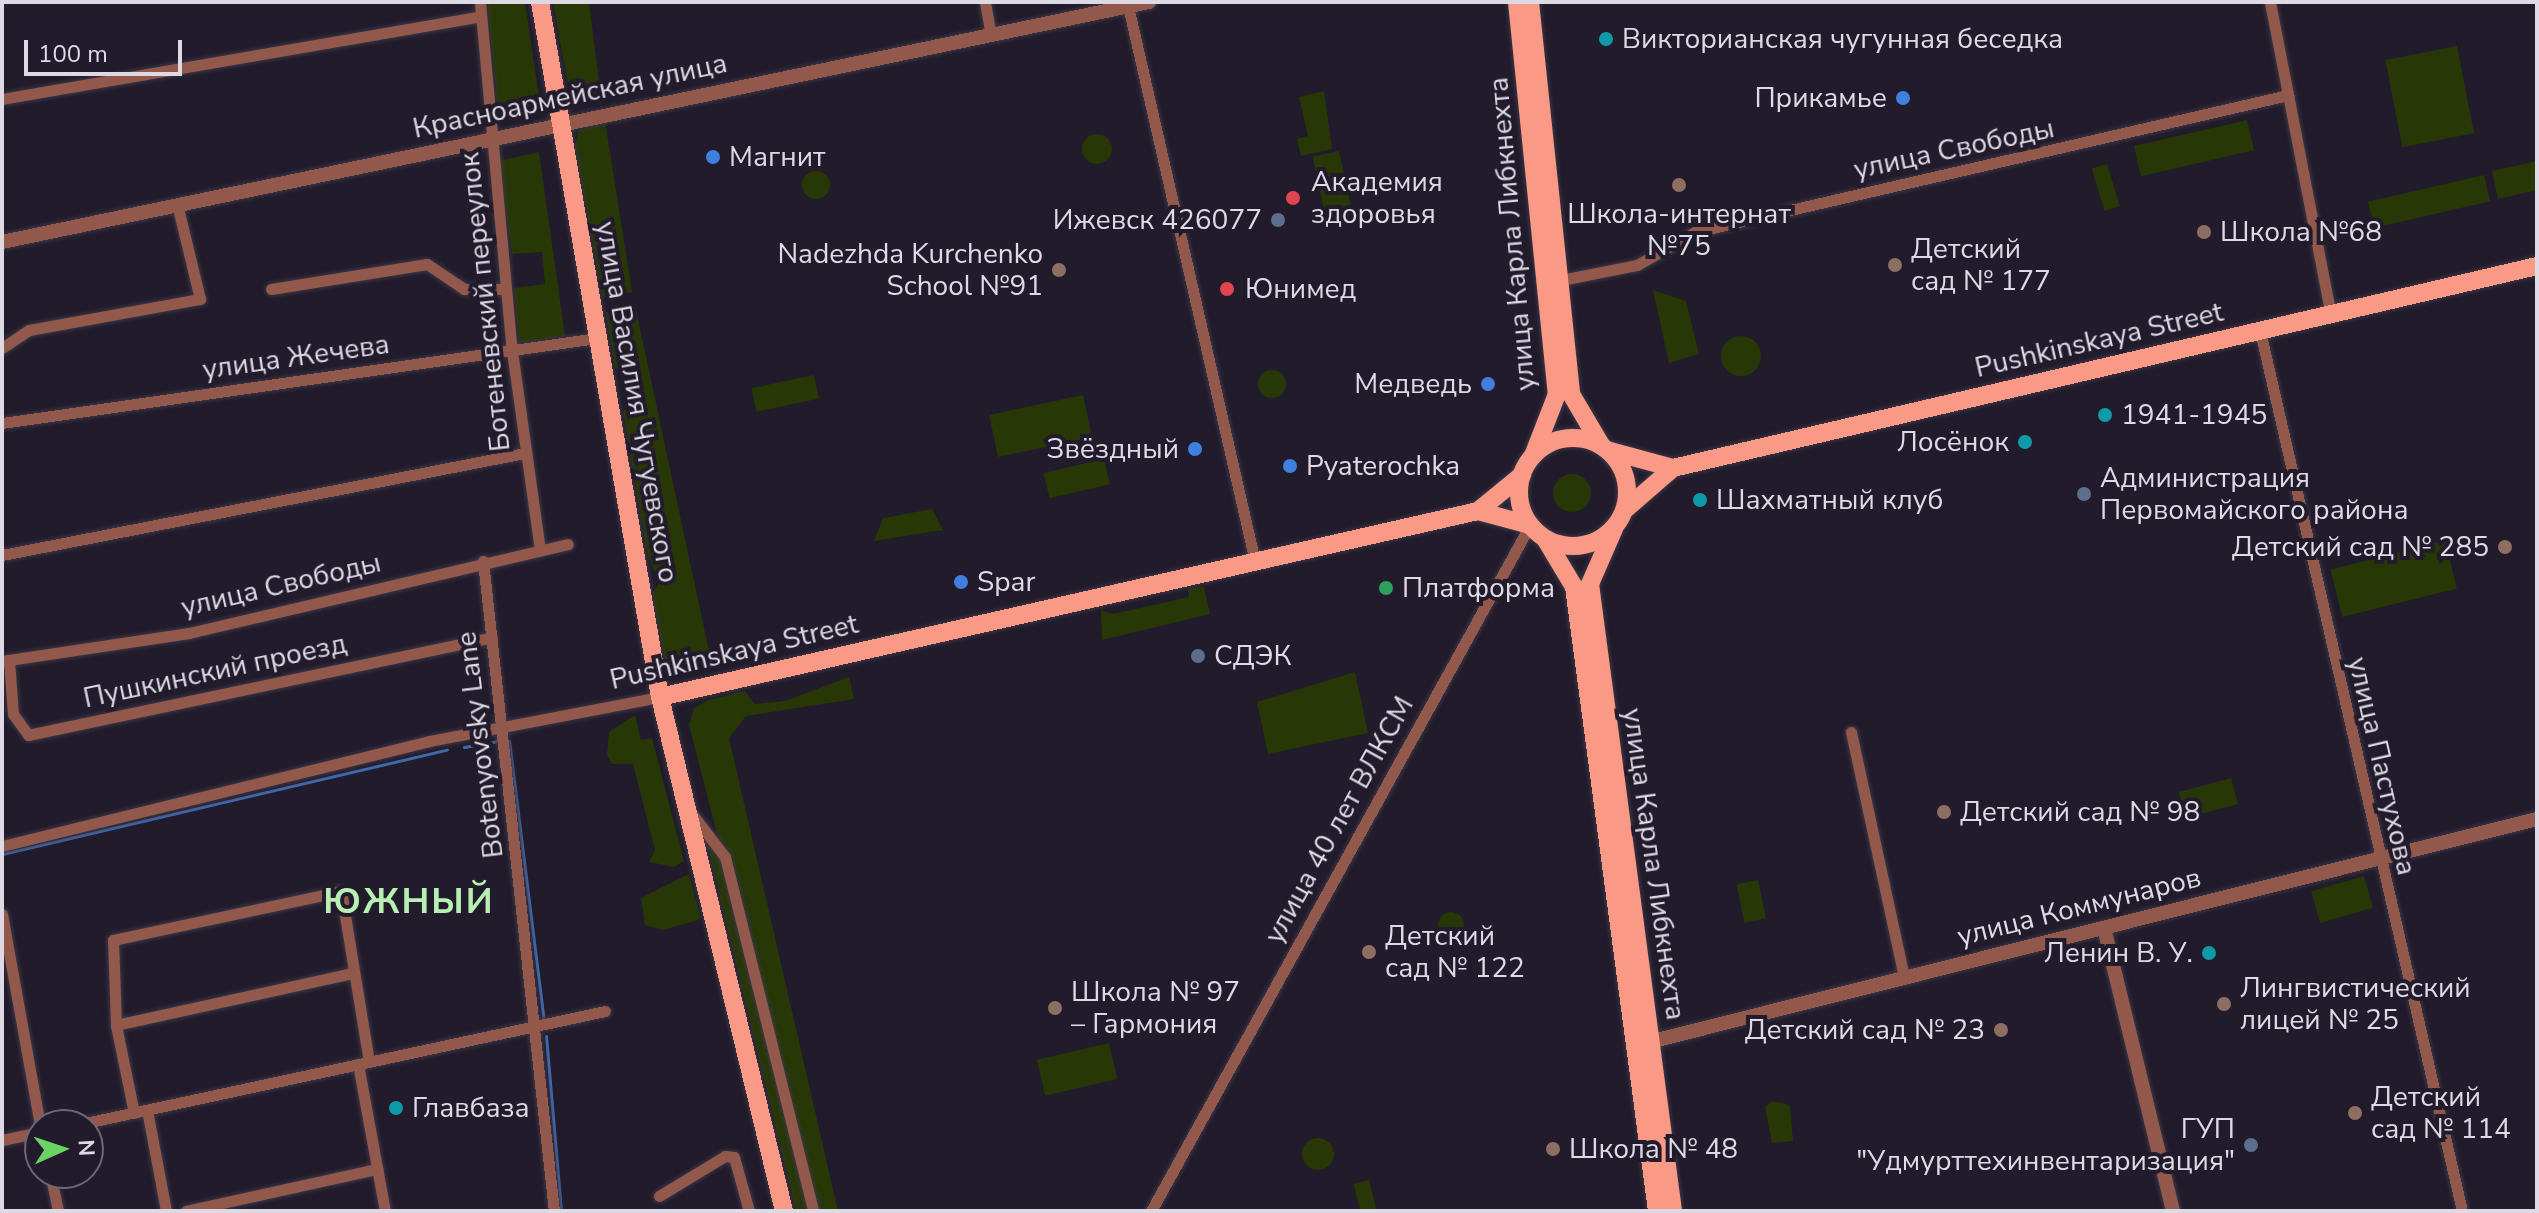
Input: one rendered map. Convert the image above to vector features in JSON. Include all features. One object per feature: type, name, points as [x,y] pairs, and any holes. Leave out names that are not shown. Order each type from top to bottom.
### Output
[{"type":"main road","name":"улица Василия Чугуевского","points":[[540,2],[660,697],[784,1211]]},
{"type":"main road","name":"улица Карла Либкнехта","points":[[1517,2],[1554,291],[1571,394],[1605,448]]},
{"type":"main road","name":"улица Карла Либкнехта","points":[[1530,2],[1554,291],[1557,394],[1533,456]]},
{"type":"main road","name":"Pushkinskaya Street","points":[[1625,510],[1673,468],[2537,266]]},
{"type":"main road","points":[[1570,438],[1605,448],[1626,479],[1625,510],[1614,529],[1577,547],[1546,540],[1530,525],[1519,501],[1522,475],[1533,456],[1570,438]]},
{"type":"main road","name":"Pushkinskaya Street","points":[[1605,448],[1673,468]]},
{"type":"main road","name":"Pushkinskaya Street","points":[[660,697],[1478,511],[1522,475]]},
{"type":"main road","name":"Pushkinskaya Street","points":[[1478,511],[1530,525]]},
{"type":"main road","name":"улица Карла Либкнехта","points":[[1614,529],[1590,584],[1642,1044],[1657,1211]]},
{"type":"main road","name":"улица Карла Либкнехта","points":[[1546,540],[1574,587],[1642,1044],[1673,1211]]},
{"type":"street","name":"Ботеневский переулок","points":[[480,2],[512,351],[540,549]]},
{"type":"street","points":[[985,2],[991,35]]},
{"type":"street","name":"Красноармейская улица","points":[[2,242],[1149,2]]},
{"type":"street","points":[[2270,2],[2331,315]]},
{"type":"street","points":[[1128,6],[1255,562]]},
{"type":"street","points":[[2,99],[481,16]]},
{"type":"street","name":"улица Свободы","points":[[1554,291],[1637,265],[1695,232],[2288,95]]},
{"type":"street","points":[[2,348],[29,330],[200,299],[177,204]]},
{"type":"street","points":[[271,289],[427,264],[464,289],[506,289]]},
{"type":"street","name":"улица Пастухова","points":[[2260,331],[2378,859],[2462,1211]]},
{"type":"street","name":"улица Жечева","points":[[2,423],[597,338]]},
{"type":"street","points":[[2,555],[525,453]]},
{"type":"street","name":"улица 40 лет ВЛКСМ","points":[[1151,1211],[1530,525]]},
{"type":"street","name":"улица Свободы","points":[[6,661],[189,633],[483,561],[568,544]]},
{"type":"street","name":"Botenyovsky Lane","points":[[483,561],[537,1026],[554,1211]]},
{"type":"street","name":"Пушкинский проезд","points":[[6,661],[13,714],[28,735],[492,637]]},
{"type":"street","name":"Pushkinskaya Street","points":[[2,846],[414,744],[502,730],[660,697]]},
{"type":"street","points":[[1851,732],[1904,978]]},
{"type":"street","name":"улица Василия Чугуевского","points":[[689,810],[725,857],[813,1211]]},
{"type":"street","name":"улица Коммунаров","points":[[1642,1044],[2537,819]]},
{"type":"street","points":[[134,1113],[116,1025],[113,940],[341,891],[385,1211]]},
{"type":"street","points":[[2,914],[37,1109]]},
{"type":"street","points":[[2104,928],[2173,1211]]},
{"type":"street","points":[[116,1025],[352,973]]},
{"type":"street","points":[[104,1119],[605,1011]]},
{"type":"street","points":[[147,1110],[166,1211]]},
{"type":"street","points":[[2,1140],[24,1135]]},
{"type":"street","points":[[659,1196],[725,1156],[734,1157],[749,1211]]},
{"type":"street","points":[[186,1211],[377,1169]]},
{"type":"street","points":[[53,1189],[58,1211]]},
{"type":"green space","points":[[487,2],[525,2],[541,110],[499,118]]},
{"type":"green space","points":[[553,2],[589,2],[602,104],[570,97]]},
{"type":"green space","points":[[2457,46],[2474,133],[2402,147],[2385,60]]},
{"type":"green space","points":[[1324,91],[1332,149],[1301,156],[1297,139],[1308,136],[1299,97]]},
{"type":"green space","points":[[2247,120],[2254,150],[2141,176],[2134,146]]},
{"type":"green space","points":[[605,121],[632,292],[603,298],[575,147],[578,131]]},
{"type":"green space","points":[[1097,134],[1108,138],[1112,149],[1108,160],[1097,164],[1086,160],[1082,149],[1086,138]]},
{"type":"green space","points":[[1339,151],[1351,206],[1324,211],[1313,157]]},
{"type":"green space","points":[[539,152],[565,336],[519,344],[514,288],[545,284],[542,252],[512,254],[499,161]]},
{"type":"green space","points":[[2537,161],[2537,190],[2498,199],[2492,171]]},
{"type":"green space","points":[[2107,164],[2120,206],[2105,211],[2092,169]]},
{"type":"green space","points":[[816,171],[826,175],[830,185],[826,195],[816,199],[806,195],[802,185],[806,175]]},
{"type":"green space","points":[[2484,175],[2490,201],[2374,228],[2368,202]]},
{"type":"green space","points":[[1653,290],[1686,301],[1699,354],[1669,363]]},
{"type":"green space","points":[[635,305],[709,651],[665,660],[652,594],[659,583],[647,553],[623,411],[629,406],[623,370],[615,368],[606,312]]},
{"type":"green space","points":[[1741,336],[1755,342],[1761,356],[1755,370],[1741,376],[1727,370],[1721,356],[1727,342]]},
{"type":"green space","points":[[1272,370],[1282,374],[1286,384],[1282,394],[1272,398],[1262,394],[1258,384],[1262,374]]},
{"type":"green space","points":[[814,375],[819,398],[756,412],[751,388]]},
{"type":"green space","points":[[1083,395],[1092,437],[998,457],[989,415]]},
{"type":"green space","points":[[1104,459],[1110,484],[1049,498],[1044,473]]},
{"type":"green space","points":[[1572,474],[1585,480],[1591,493],[1585,506],[1572,512],[1559,506],[1553,493],[1559,480]]},
{"type":"green space","points":[[932,509],[943,530],[874,541],[883,518]]},
{"type":"green space","points":[[2445,541],[2457,589],[2342,617],[2331,570]]},
{"type":"green space","points":[[1204,587],[1210,614],[1102,640],[1101,610],[1113,614],[1189,597],[1188,589]]},
{"type":"green space","points":[[1355,672],[1368,733],[1268,754],[1257,702]]},
{"type":"green space","points":[[849,677],[854,699],[746,716],[729,738],[838,1211],[817,1211],[732,857],[717,834],[689,725],[694,708],[708,700],[745,691],[755,704],[785,701]]},
{"type":"green space","points":[[635,715],[641,740],[652,738],[684,861],[674,867],[649,862],[655,850],[633,764],[612,764],[607,755],[609,732]]},
{"type":"green space","points":[[2231,778],[2238,804],[2186,818],[2179,792]]},
{"type":"green space","points":[[706,839],[720,859],[808,1211],[796,1211]]},
{"type":"green space","points":[[689,874],[701,919],[663,930],[645,925],[641,898]]},
{"type":"green space","points":[[2364,876],[2373,908],[2320,923],[2311,891]]},
{"type":"green space","points":[[1758,880],[1766,918],[1745,923],[1736,885]]},
{"type":"green space","points":[[1451,912],[1460,916],[1464,925],[1460,934],[1451,938],[1442,934],[1438,925],[1442,916]]},
{"type":"green space","points":[[1109,1043],[1117,1079],[1045,1096],[1037,1060]]},
{"type":"green space","points":[[1772,1101],[1790,1105],[1793,1141],[1772,1143],[1765,1107]]},
{"type":"green space","points":[[1318,1138],[1329,1143],[1334,1154],[1329,1165],[1318,1170],[1307,1165],[1302,1154],[1307,1143]]},
{"type":"green space","points":[[1369,1180],[1377,1211],[1360,1211],[1353,1184]]},
{"type":"waterway","points":[[464,747],[498,741]]},
{"type":"waterway","points":[[509,741],[544,1021]]},
{"type":"waterway","points":[[2,854],[447,750]]},
{"type":"waterway","points":[[546,1036],[561,1211]]},
{"type":"place","name":"Викторианская чугунная беседка","points":[[1606,39]]},
{"type":"place","name":"Прикамье","points":[[1903,98]]},
{"type":"place","name":"Магнит","points":[[713,157]]},
{"type":"place","name":"Школа-интернат №75","points":[[1679,185]]},
{"type":"place","name":"Академия здоровья","points":[[1293,198]]},
{"type":"place","name":"Ижевск 426077","points":[[1278,220]]},
{"type":"place","name":"Школа №68","points":[[2204,232]]},
{"type":"place","name":"Детский сад № 177","points":[[1895,265]]},
{"type":"place","name":"Nadezhda Kurchenko School №91","points":[[1059,270]]},
{"type":"place","name":"Юнимед","points":[[1227,289]]},
{"type":"place","name":"Медведь","points":[[1488,384]]},
{"type":"place","name":"1941-1945","points":[[2105,415]]},
{"type":"place","name":"Лосёнок","points":[[2025,442]]},
{"type":"place","name":"Звёздный","points":[[1195,449]]},
{"type":"place","name":"Pyaterochka","points":[[1290,466]]},
{"type":"place","name":"Администрация Первомайского района","points":[[2084,494]]},
{"type":"place","name":"Шахматный клуб","points":[[1700,500]]},
{"type":"place","name":"Детский сад № 285","points":[[2505,547]]},
{"type":"place","name":"Spar","points":[[961,582]]},
{"type":"place","name":"Платформа","points":[[1386,588]]},
{"type":"place","name":"СДЭК","points":[[1198,656]]},
{"type":"place","name":"Детский сад № 98","points":[[1944,812]]},
{"type":"place","name":"Детский сад № 122","points":[[1369,952]]},
{"type":"place","name":"Ленин В. У.","points":[[2209,953]]},
{"type":"place","name":"Лингвистический лицей № 25","points":[[2224,1004]]},
{"type":"place","name":"Школа № 97 – Гармония","points":[[1055,1008]]},
{"type":"place","name":"Детский сад № 23","points":[[2001,1030]]},
{"type":"place","name":"Главбаза","points":[[396,1108]]},
{"type":"place","name":"Детский сад № 114","points":[[2355,1113]]},
{"type":"place","name":"ГУП \"Удмурттехинвентаризация\"","points":[[2251,1145]]},
{"type":"place","name":"Школа № 48","points":[[1553,1149]]},
{"type":"district","name":"ЮЖНЫЙ","points":[[409,902]]}]
